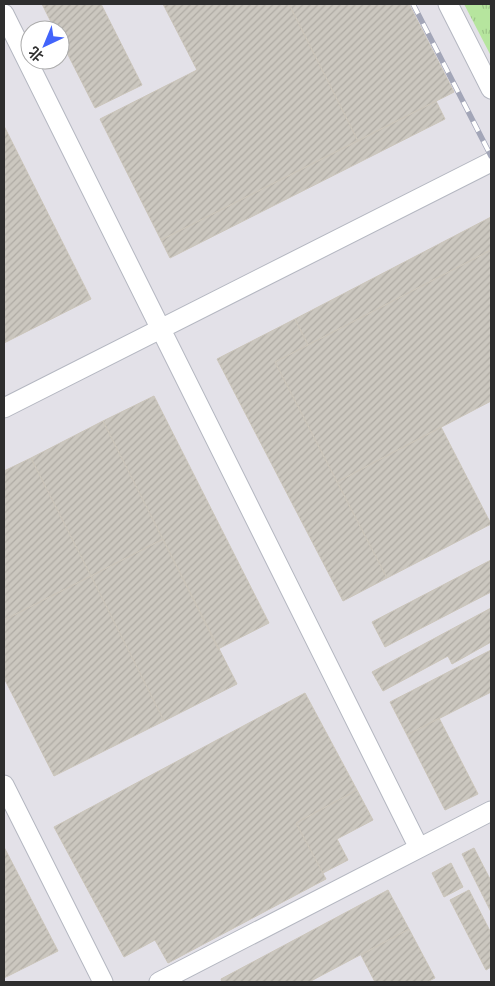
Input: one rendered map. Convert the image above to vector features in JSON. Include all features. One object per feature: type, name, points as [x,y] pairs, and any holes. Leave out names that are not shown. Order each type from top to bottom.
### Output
[{"type":"lane","points":[[448,4],[491,88]]},
{"type":"lane","points":[[4,14],[419,848]]},
{"type":"lane","points":[[4,408],[491,162]]},
{"type":"lane","points":[[4,784],[103,982]]},
{"type":"lane","points":[[159,982],[491,811]]},
{"type":"shaded area","points":[[4,4],[491,4],[491,982],[4,982]]},
{"type":"green space","points":[[464,4],[491,4],[491,56]]},
{"type":"building","points":[[42,4],[101,4],[142,85],[95,108],[70,59],[70,20],[50,20]]},
{"type":"building","points":[[163,4],[289,4],[358,141],[161,240],[100,119],[197,70]]},
{"type":"building","points":[[289,4],[409,4],[454,92],[358,141]]},
{"type":"building","points":[[436,101],[445,119],[170,258],[161,240]]},
{"type":"building","points":[[4,126],[91,299],[4,343]]},
{"type":"building","points":[[491,217],[491,250],[308,345],[295,319]]},
{"type":"building","points":[[491,250],[491,401],[337,482],[275,362]]},
{"type":"building","points":[[295,319],[308,345],[275,362],[387,578],[343,601],[217,359]]},
{"type":"building","points":[[154,396],[269,623],[218,649],[103,421]]},
{"type":"building","points":[[103,421],[163,539],[91,576],[31,458]]},
{"type":"building","points":[[441,427],[491,524],[387,578],[337,482]]},
{"type":"building","points":[[31,458],[91,576],[4,620],[4,471]]},
{"type":"building","points":[[163,539],[237,684],[164,721],[91,576]]},
{"type":"building","points":[[491,560],[491,592],[385,647],[372,622]]},
{"type":"building","points":[[91,576],[164,721],[54,776],[4,678],[4,620]]},
{"type":"building","points":[[491,608],[491,642],[452,664],[448,656],[383,691],[372,672]]},
{"type":"building","points":[[491,650],[491,692],[407,735],[390,702]]},
{"type":"building","points":[[305,693],[357,790],[296,823],[326,879],[168,963],[155,940],[124,957],[54,827]]},
{"type":"building","points":[[439,718],[478,794],[445,810],[407,735]]},
{"type":"building","points":[[357,790],[373,820],[337,839],[348,860],[323,873],[296,823]]},
{"type":"building","points":[[4,847],[58,951],[4,978]]},
{"type":"building","points":[[474,848],[491,881],[491,912],[462,854]]},
{"type":"building","points":[[451,863],[463,887],[444,897],[432,873]]},
{"type":"building","points":[[388,890],[409,929],[309,982],[222,982],[221,979]]},
{"type":"building","points":[[469,890],[491,933],[491,967],[486,970],[450,900]]},
{"type":"building","points":[[409,929],[435,978],[427,982],[375,982],[361,955]]},
{"type":"railway","points":[[413,4],[491,156]]}]
